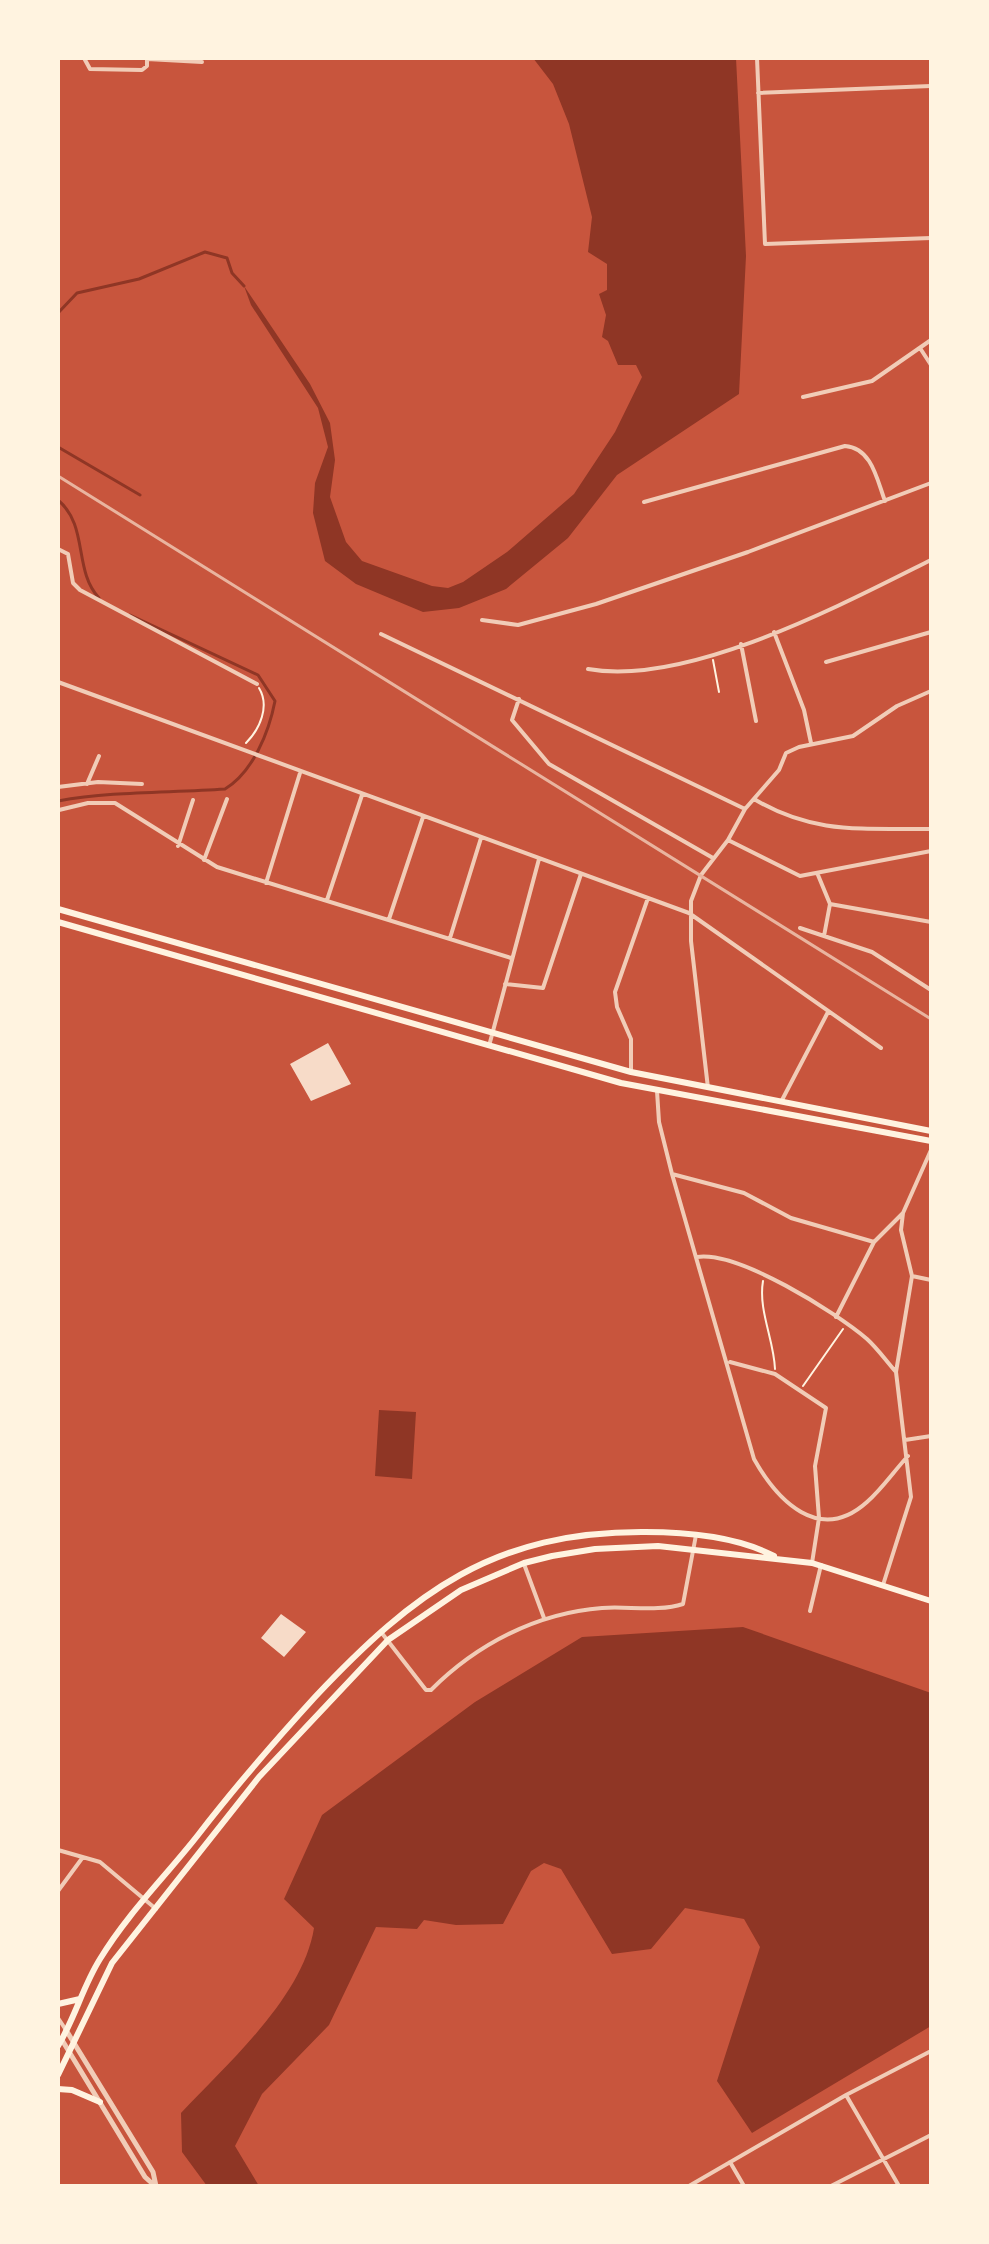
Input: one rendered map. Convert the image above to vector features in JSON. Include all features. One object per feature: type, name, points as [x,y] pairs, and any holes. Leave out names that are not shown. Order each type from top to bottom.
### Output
[{"type":"main road","points":[[58,909],[631,1072],[708,1090],[931,1131]]},
{"type":"main road","points":[[58,922],[657,1091],[931,1141]]},
{"type":"main road","points":[[59,2040],[96,1965],[143,1898],[255,1762],[380,1630],[440,1586],[517,1551],[578,1536],[622,1532],[696,1535],[756,1546],[774,1556]]},
{"type":"main road","points":[[58,2075],[112,1963],[259,1777],[388,1640],[461,1590],[524,1563],[595,1549],[693,1548],[753,1558],[774,1556],[821,1565],[931,1601]]},
{"type":"main road","points":[[213,1815],[223,1824]]},
{"type":"main road","points":[[58,2004],[80,1999]]},
{"type":"main road","points":[[58,2089],[72,2090],[100,2102]]},
{"type":"street","points":[[84,60],[90,69],[142,70],[147,66],[147,58],[202,62]]},
{"type":"street","points":[[757,58],[763,242],[931,238]]},
{"type":"street","points":[[758,93],[931,86]]},
{"type":"street","points":[[803,397],[872,381],[931,340]]},
{"type":"street","points":[[920,348],[931,365]]},
{"type":"street","points":[[644,502],[845,446],[862,451],[868,459],[885,501]]},
{"type":"street","points":[[482,620],[518,625],[558,615],[708,567],[931,484]]},
{"type":"street","points":[[61,549],[68,554],[73,583],[80,590],[257,684]]},
{"type":"street","points":[[588,669],[610,673],[712,655],[839,605],[931,560]]},
{"type":"street","points":[[774,632],[804,710],[811,744]]},
{"type":"street","points":[[826,662],[931,632]]},
{"type":"street","points":[[381,634],[745,809]]},
{"type":"street","points":[[741,644],[756,721]]},
{"type":"street","points":[[58,682],[264,760],[689,913],[881,1048]]},
{"type":"street","points":[[708,1090],[689,913],[701,875],[728,840],[745,809],[779,770],[786,753],[811,744],[853,736],[897,706],[931,691]]},
{"type":"street","points":[[519,699],[512,720],[549,764],[713,858]]},
{"type":"street","points":[[87,784],[99,756]]},
{"type":"street","points":[[266,883],[300,773]]},
{"type":"street","points":[[58,787],[142,784]]},
{"type":"street","points":[[327,900],[362,795]]},
{"type":"street","points":[[204,860],[227,799]]},
{"type":"street","points":[[754,799],[781,815],[811,824],[931,829]]},
{"type":"street","points":[[178,846],[193,800]]},
{"type":"street","points":[[59,810],[92,803],[120,805],[178,846],[204,860],[266,883],[511,958]]},
{"type":"street","points":[[389,919],[423,817]]},
{"type":"street","points":[[450,938],[481,838]]},
{"type":"street","points":[[728,840],[800,876],[931,851]]},
{"type":"street","points":[[489,1046],[539,859]]},
{"type":"street","points":[[505,984],[543,988],[581,874]]},
{"type":"street","points":[[818,875],[830,904],[824,936]]},
{"type":"street","points":[[631,1072],[631,1039],[617,1007],[615,992],[648,898]]},
{"type":"street","points":[[830,904],[931,922]]},
{"type":"street","points":[[800,928],[872,952],[931,990]]},
{"type":"street","points":[[222,968],[226,956]]},
{"type":"street","points":[[781,1102],[828,1011]]},
{"type":"street","points":[[657,1091],[659,1122],[672,1174],[754,1459],[767,1482],[795,1510],[819,1518],[838,1517],[867,1502],[908,1456]]},
{"type":"street","points":[[883,1585],[909,1510],[912,1485],[896,1372],[912,1276],[901,1230],[903,1213],[931,1150]]},
{"type":"street","points":[[672,1174],[731,1188],[791,1218],[874,1242]]},
{"type":"street","points":[[836,1317],[874,1242],[903,1213]]},
{"type":"street","points":[[697,1257],[718,1257],[764,1277],[836,1317],[869,1340],[896,1372]]},
{"type":"street","points":[[912,1276],[931,1280]]},
{"type":"street","points":[[728,1361],[775,1374],[826,1408],[815,1466],[819,1518],[812,1563]]},
{"type":"street","points":[[905,1440],[931,1436]]},
{"type":"street","points":[[380,1630],[429,1691],[473,1652],[544,1618],[604,1608],[679,1606],[685,1601],[696,1535]]},
{"type":"street","points":[[524,1563],[544,1618]]},
{"type":"street","points":[[810,1611],[821,1565]]},
{"type":"street","points":[[58,1850],[100,1862],[156,1909]]},
{"type":"street","points":[[58,1891],[83,1857]]},
{"type":"street","points":[[58,2018],[153,2172],[156,2186]]},
{"type":"street","points":[[59,2040],[145,2177],[156,2186]]},
{"type":"street","points":[[689,2186],[846,2095],[931,2051]]},
{"type":"street","points":[[846,2095],[899,2186]]},
{"type":"street","points":[[831,2186],[931,2135]]},
{"type":"street","points":[[730,2162],[744,2186]]},
{"type":"path","points":[[712,655],[719,692]]},
{"type":"path","points":[[236,749],[249,740],[262,718],[265,701],[257,684]]},
{"type":"path","points":[[764,1277],[763,1308],[772,1337],[775,1374]]},
{"type":"path","points":[[799,1390],[845,1324]]},
{"type":"shaded area","points":[[533,58],[736,58],[746,256],[739,394],[617,475],[568,538],[506,589],[459,608],[423,612],[356,584],[325,561],[313,513],[315,483],[328,447],[318,408],[251,305],[244,286],[310,384],[330,423],[335,460],[330,497],[346,542],[362,561],[432,586],[448,588],[463,582],[507,552],[574,494],[615,432],[642,377],[636,365],[618,365],[608,341],[602,337],[606,315],[599,294],[607,290],[607,264],[588,252],[592,217],[569,124],[553,84]]},
{"type":"shaded area","points":[[379,1410],[416,1412],[412,1479],[375,1476]]},
{"type":"shaded area","points":[[743,1627],[931,1693],[931,2026],[752,2133],[717,2081],[760,1947],[744,1919],[685,1908],[651,1949],[612,1954],[561,1869],[544,1863],[531,1871],[503,1924],[456,1925],[424,1920],[417,1929],[376,1927],[329,2025],[262,2094],[235,2146],[259,2186],[207,2186],[182,2152],[181,2113],[261,2028],[295,1979],[307,1954],[314,1928],[284,1899],[322,1815],[475,1702],[582,1637]]},
{"type":"building","points":[[328,1043],[351,1084],[311,1101],[290,1064]]},
{"type":"building","points":[[281,1614],[306,1632],[284,1657],[261,1638]]},
{"type":"waterway","points":[[58,313],[77,293],[139,279],[205,252],[227,258],[232,273],[244,286]]},
{"type":"waterway","points":[[58,447],[140,495]]},
{"type":"waterway","points":[[58,500],[74,522],[86,575],[99,598]]},
{"type":"waterway","points":[[58,801],[120,794],[225,789],[252,762],[264,738],[275,701],[258,675],[130,615]]},
{"type":"railway","points":[[58,476],[931,1019]]}]
